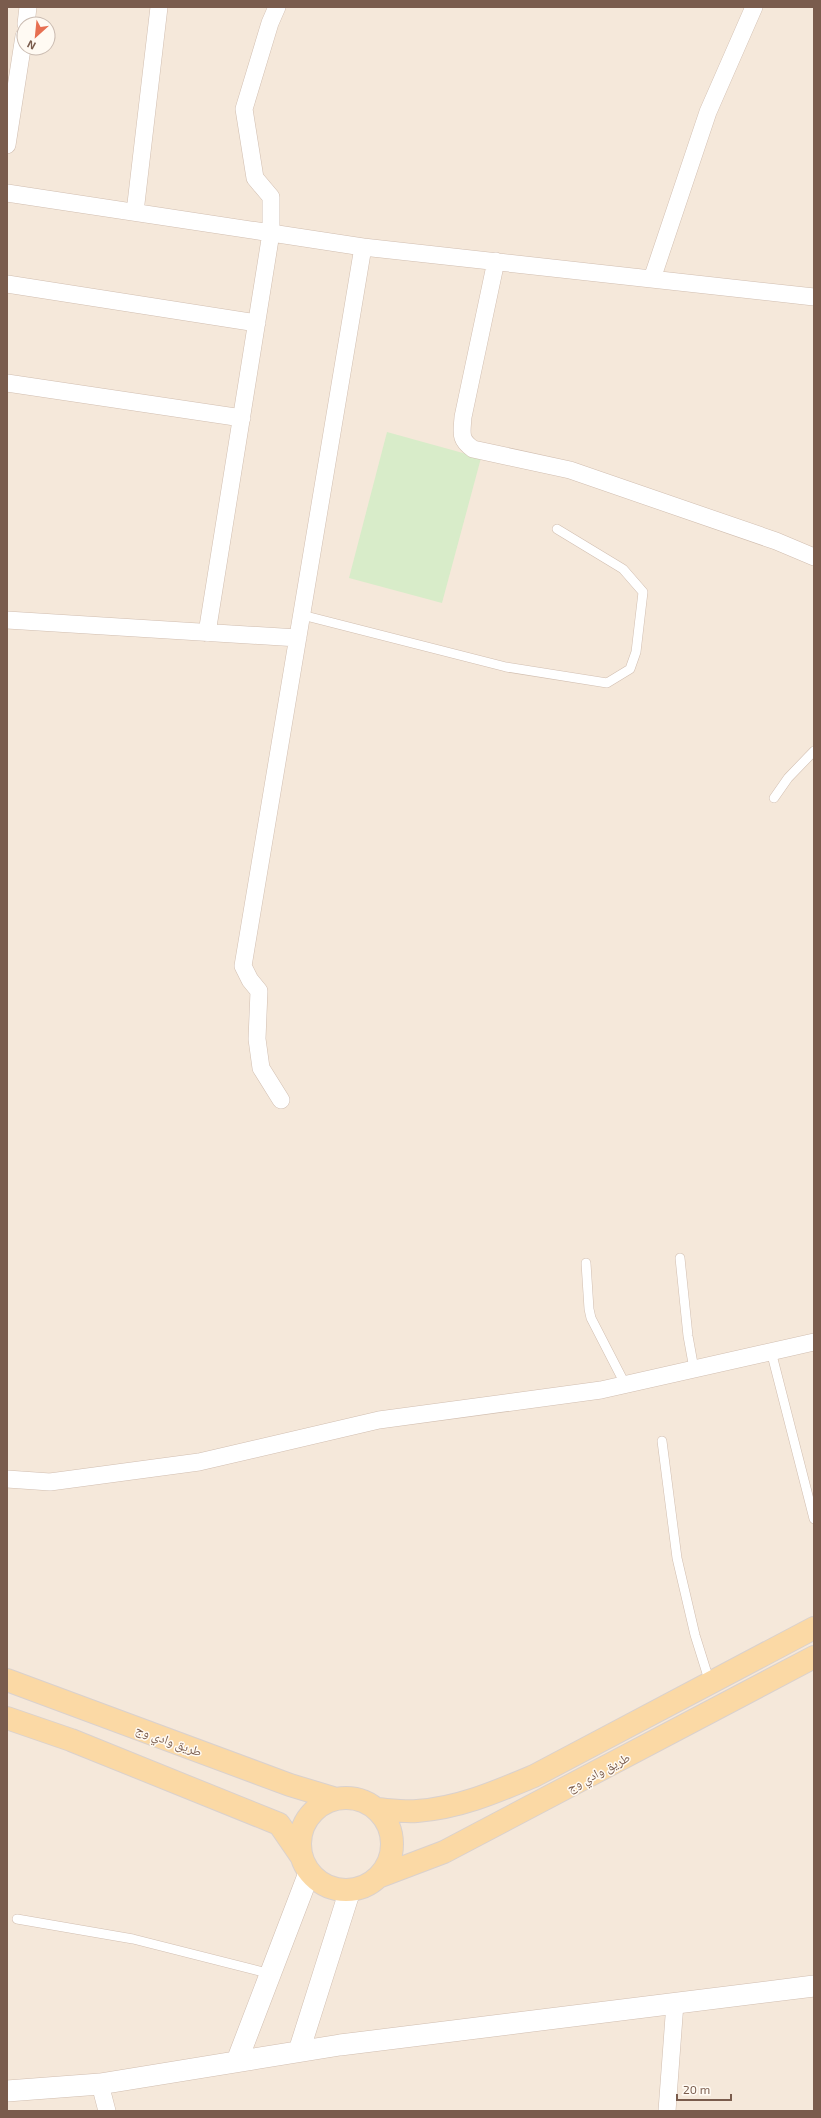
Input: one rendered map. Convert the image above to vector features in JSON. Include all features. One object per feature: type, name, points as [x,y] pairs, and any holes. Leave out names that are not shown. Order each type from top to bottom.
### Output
[{"type":"main road","name":"طريق وادي وج","points":[[377,1809],[416,1811],[452,1806],[489,1795],[534,1776],[814,1628]]},
{"type":"main road","name":"طريق وادي وج","points":[[378,1877],[444,1852],[814,1657]]},
{"type":"main road","name":"طريق وادي وج","points":[[7,1680],[290,1785],[332,1798]]},
{"type":"main road","points":[[7,1718],[71,1740],[279,1824],[305,1865],[322,1884],[336,1890],[350,1890],[365,1887],[378,1877],[387,1865],[392,1851],[392,1834],[386,1820],[377,1809],[364,1801],[348,1796],[332,1798],[319,1805],[308,1816],[301,1830],[305,1865]]},
{"type":"street","points":[[135,212],[158,7]]},
{"type":"street","points":[[207,633],[271,233],[271,197],[255,178],[244,108],[270,23],[277,7]]},
{"type":"street","points":[[652,279],[708,112],[754,7]]},
{"type":"street","points":[[7,145],[21,56]]},
{"type":"street","points":[[7,193],[364,247],[814,297]]},
{"type":"street","points":[[281,1100],[261,1068],[257,1039],[259,991],[250,980],[243,966],[364,247]]},
{"type":"street","points":[[496,262],[463,417],[462,438],[465,443],[473,448],[577,472],[776,541],[814,557]]},
{"type":"street","points":[[7,284],[257,323]]},
{"type":"street","points":[[7,383],[242,418]]},
{"type":"street","points":[[7,620],[298,638]]},
{"type":"street","points":[[7,1479],[50,1482],[199,1462],[379,1420],[601,1390],[814,1342]]},
{"type":"street","points":[[237,2061],[271,1974],[305,1865]]},
{"type":"street","points":[[299,2051],[350,1890]]},
{"type":"street","points":[[7,2091],[100,2084],[299,2051],[814,1986]]},
{"type":"street","points":[[666,2111],[675,2003]]},
{"type":"street","points":[[100,2084],[107,2111]]},
{"type":"lane","points":[[302,615],[506,667],[607,683],[630,669],[636,652],[644,592],[623,569],[557,529]]},
{"type":"lane","points":[[774,798],[788,778],[814,751]]},
{"type":"lane","points":[[680,1258],[688,1336],[694,1369]]},
{"type":"lane","points":[[586,1263],[591,1318],[625,1384]]},
{"type":"lane","points":[[771,1352],[814,1519]]},
{"type":"lane","points":[[662,1441],[677,1558],[695,1635],[710,1683]]},
{"type":"lane","points":[[17,1919],[132,1939],[271,1974]]},
{"type":"shaded area","points":[[7,7],[814,7],[814,2111],[7,2111]]},
{"type":"green space","points":[[387,432],[481,458],[442,603],[349,578]]}]
